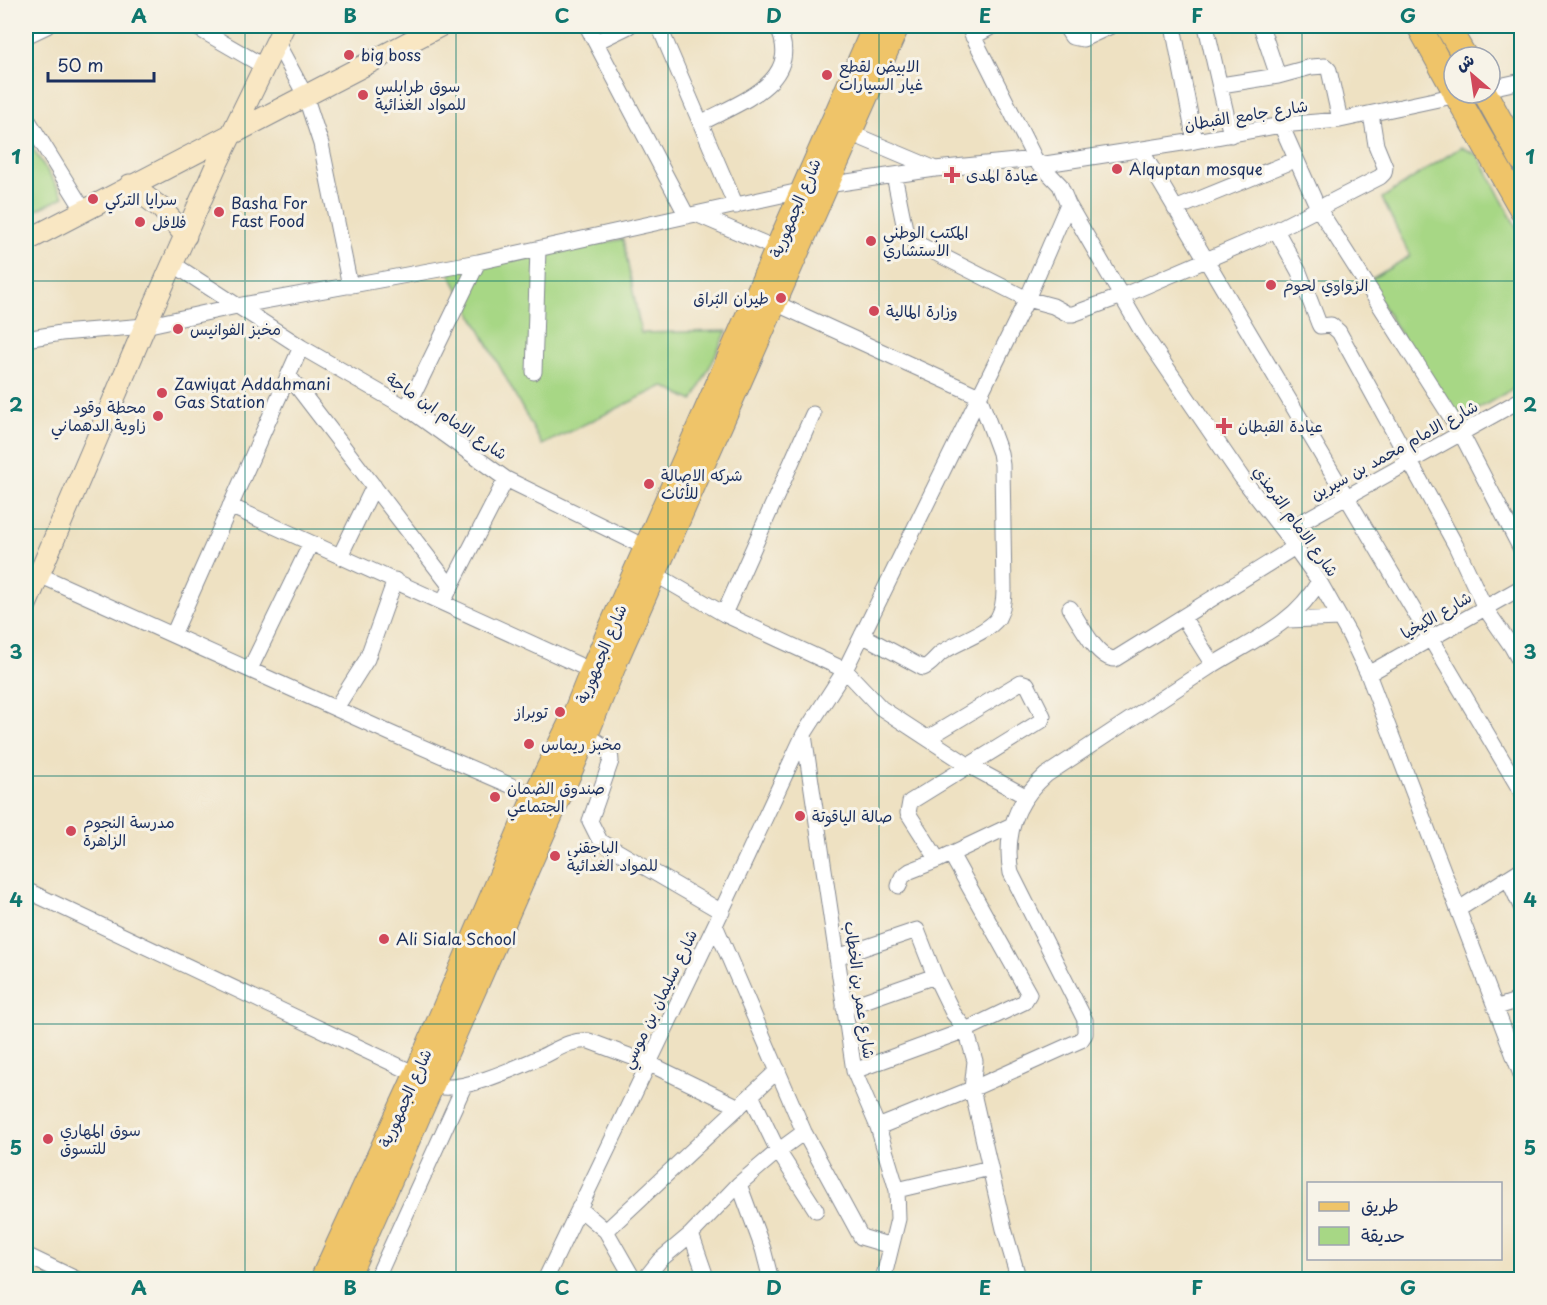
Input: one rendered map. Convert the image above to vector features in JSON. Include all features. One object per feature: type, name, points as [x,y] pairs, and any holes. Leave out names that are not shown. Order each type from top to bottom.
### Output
[{"type":"main road","points":[[26,241],[83,209],[440,26]]},
{"type":"main road","name":"شارع الجمهورية","points":[[322,1280],[424,1080],[586,735],[618,655],[774,302],[802,191],[875,26]]},
{"type":"main road","name":"شارع الجمهورية","points":[[346,1280],[535,796],[574,716],[647,548],[786,253],[827,185],[897,26]]},
{"type":"main road","points":[[1419,26],[1442,66]]},
{"type":"main road","points":[[1452,27],[1459,45]]},
{"type":"main road","points":[[26,605],[32,573],[232,132],[280,34]]},
{"type":"main road","points":[[1464,105],[1521,210]]},
{"type":"main road","points":[[1491,105],[1521,160]]},
{"type":"main road","points":[[130,185],[161,208],[186,236]]},
{"type":"street","points":[[26,36],[47,26]]},
{"type":"street","points":[[194,26],[265,67]]},
{"type":"street","points":[[587,26],[692,215],[786,253]]},
{"type":"street","points":[[596,42],[629,26]]},
{"type":"street","points":[[659,26],[736,206]]},
{"type":"street","points":[[701,123],[762,89],[776,76],[784,50],[783,40],[777,26]]},
{"type":"street","points":[[971,32],[993,26]]},
{"type":"street","points":[[1065,26],[1072,38],[1079,39],[1110,26]]},
{"type":"street","points":[[1173,26],[1195,141]]},
{"type":"street","points":[[1206,26],[1231,135]]},
{"type":"street","points":[[1261,26],[1278,76]]},
{"type":"street","name":"شارع الامام الترمذي","points":[[971,32],[1037,162],[1060,185],[1068,204],[1141,330],[1242,478],[1319,581],[1340,618],[1368,674],[1521,1077]]},
{"type":"street","points":[[280,34],[305,95],[329,180],[350,286]]},
{"type":"street","points":[[1221,85],[1325,66],[1329,70],[1340,120]]},
{"type":"street","points":[[1502,85],[1521,81]]},
{"type":"street","name":"شارع جامع القبطان","points":[[26,339],[61,333],[145,326],[237,306],[478,262],[827,185],[935,168],[1037,162],[1141,150],[1281,125],[1340,120],[1442,97]]},
{"type":"street","points":[[894,175],[905,229],[916,243],[1027,299],[1073,314],[1122,296],[1276,230],[1377,179],[1384,172],[1384,165],[1376,145],[1371,114]]},
{"type":"street","points":[[26,117],[83,209]]},
{"type":"street","points":[[1281,125],[1317,208],[1461,434],[1521,551]]},
{"type":"street","points":[[850,133],[935,168]]},
{"type":"street","points":[[1141,150],[1521,793]]},
{"type":"street","points":[[1175,209],[1295,160]]},
{"type":"street","name":"شارع سليمان بن موسي","points":[[545,1280],[804,734],[845,670],[1027,299],[1068,204]]},
{"type":"street","points":[[1276,230],[1299,272],[1319,324],[1331,324],[1339,332],[1456,546],[1485,608],[1512,647],[1521,665]]},
{"type":"street","points":[[534,372],[538,249]]},
{"type":"street","points":[[407,408],[478,262]]},
{"type":"street","name":"شارع الامام ابن ماجة","points":[[173,264],[302,347],[407,408],[506,479],[647,548]]},
{"type":"street","points":[[774,302],[979,396],[1000,453],[1004,590],[1003,605],[998,618],[989,626],[941,653],[923,668],[862,635]]},
{"type":"street","points":[[173,634],[302,347]]},
{"type":"street","points":[[289,376],[451,587]]},
{"type":"street","name":"شارع الامام محمد بن سيرين","points":[[1284,532],[1409,462],[1520,404]]},
{"type":"street","points":[[724,614],[813,414]]},
{"type":"street","points":[[442,602],[506,479]]},
{"type":"street","points":[[340,556],[374,486]]},
{"type":"street","points":[[230,506],[592,671]]},
{"type":"street","points":[[250,669],[311,543]]},
{"type":"street","points":[[1070,608],[1100,653],[1110,659],[1118,658],[1295,547]]},
{"type":"street","points":[[647,548],[655,574],[724,614],[845,670],[881,708],[968,765],[1025,796]]},
{"type":"street","points":[[32,573],[535,796]]},
{"type":"street","points":[[336,708],[367,659],[394,580]]},
{"type":"street","points":[[878,1127],[972,1089],[1082,1040],[1085,1034],[1084,1020],[1011,873],[1008,849],[1012,825],[1025,796],[1046,775],[1213,665],[1288,620],[1305,602],[1319,581]]},
{"type":"street","name":"شارع الكيخيا","points":[[1368,674],[1521,587]]},
{"type":"street","points":[[1183,617],[1213,665]]},
{"type":"street","points":[[1288,620],[1340,618]]},
{"type":"street","points":[[854,1071],[966,1030],[1024,1002],[1029,994],[944,857],[908,813],[908,805],[912,799],[1042,719],[1043,714],[1025,683],[1019,683],[928,738]]},
{"type":"street","name":"شارع عمر بن الخطاب","points":[[804,734],[854,1071],[878,1127],[897,1190],[897,1220],[884,1280]]},
{"type":"street","points":[[586,735],[611,754],[611,762],[590,821],[600,841],[718,919],[804,1132],[861,1237],[891,1246]]},
{"type":"street","points":[[899,886],[902,877],[908,872],[1012,825]]},
{"type":"street","points":[[1459,909],[1515,874],[1521,909]]},
{"type":"street","points":[[26,890],[424,1080],[453,1088],[464,1086],[576,1041],[589,1041],[648,1063],[739,1107]]},
{"type":"street","points":[[837,957],[916,930],[953,1013],[966,1030],[975,1061],[972,1089],[1004,1229],[1019,1280]]},
{"type":"street","points":[[844,1008],[935,976]]},
{"type":"street","points":[[1495,1008],[1521,999]]},
{"type":"street","points":[[606,1231],[778,1071]]},
{"type":"street","points":[[375,1280],[464,1086]]},
{"type":"street","points":[[751,1095],[778,1150],[816,1210]]},
{"type":"street","points":[[644,1280],[660,1260],[691,1234],[739,1184],[778,1150],[804,1132]]},
{"type":"street","points":[[897,1190],[990,1168]]},
{"type":"street","points":[[739,1184],[763,1249],[771,1280]]},
{"type":"street","points":[[579,1208],[606,1231],[627,1275]]},
{"type":"street","points":[[691,1234],[707,1280]]},
{"type":"street","points":[[26,1255],[78,1280]]},
{"type":"green space","points":[[26,138],[64,197],[26,215]]},
{"type":"green space","points":[[1461,147],[1478,155],[1521,236],[1521,384],[1468,415],[1447,412],[1368,281],[1410,256],[1382,198]]},
{"type":"green space","points":[[623,239],[641,333],[727,331],[693,401],[663,386],[542,445],[449,272]]},
{"type":"place","name":"big boss","points":[[349,55]]},
{"type":"place","name":"الابيض لقطع غيار السيارات","points":[[827,75]]},
{"type":"place","name":"سوق طرابلس للمواد الغذائية","points":[[363,95]]},
{"type":"place","name":"Alquptan mosque","points":[[1117,169]]},
{"type":"place","name":"عيادة المدى","points":[[952,175]]},
{"type":"place","name":"سرايا التركي","points":[[93,199]]},
{"type":"place","name":"Basha For Fast Food","points":[[219,212]]},
{"type":"place","name":"فلافل","points":[[140,222]]},
{"type":"place","name":"المكتب الوطني الاستشاري","points":[[871,241]]},
{"type":"place","name":"الزواوي لحوم","points":[[1271,285]]},
{"type":"place","name":"طيران البُراق","points":[[781,298]]},
{"type":"place","name":"وزارة المالية","points":[[874,311]]},
{"type":"place","name":"مخبز الفوانيس","points":[[178,329]]},
{"type":"place","name":"Zawiyat Addahmani Gas Station","points":[[162,393]]},
{"type":"place","name":"محطة وقود زاوية الدهماني","points":[[158,416]]},
{"type":"place","name":"عيادة القبطان","points":[[1224,426]]},
{"type":"place","name":"شركه الاصالة للأثاث","points":[[649,484]]},
{"type":"place","name":"توبراز","points":[[560,712]]},
{"type":"place","name":"مخبز ريماس","points":[[529,744]]},
{"type":"place","name":"صندوق الضمان الجتماعي","points":[[495,797]]},
{"type":"place","name":"صالة الياقوتة","points":[[800,816]]},
{"type":"place","name":"مدرسة النجوم الزاهرة","points":[[71,831]]},
{"type":"place","name":"الباجقني للمواد الغدائية","points":[[555,856]]},
{"type":"place","name":"Ali Siala School","points":[[384,939]]},
{"type":"place","name":"سوق المهاري للتسوق","points":[[48,1139]]}]
